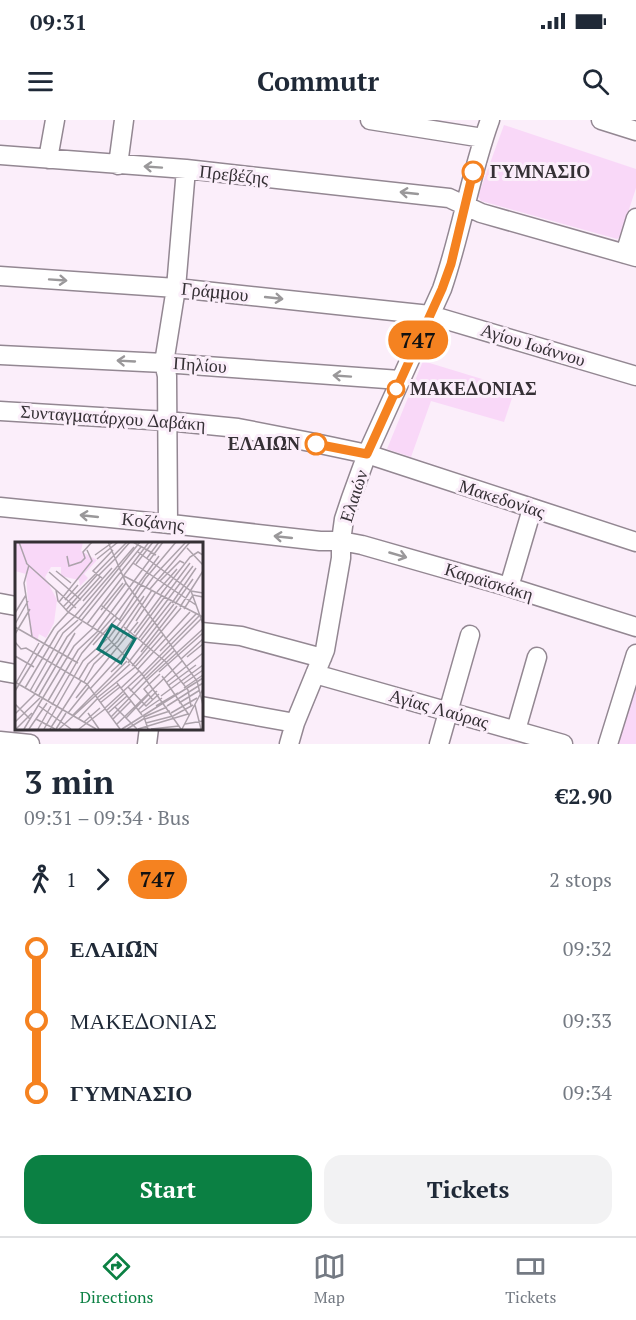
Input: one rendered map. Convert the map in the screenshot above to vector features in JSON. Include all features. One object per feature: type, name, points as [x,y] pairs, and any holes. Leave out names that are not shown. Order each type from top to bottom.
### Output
[{"type":"street","points":[[48,159],[55,120]]},
{"type":"street","points":[[118,165],[124,120]]},
{"type":"street","points":[[370,120],[483,138]]},
{"type":"street","name":"Ελαιών","points":[[289,744],[295,723],[325,650],[341,558],[344,519],[367,454],[442,289],[451,264],[473,172],[490,120]]},
{"type":"street","points":[[601,120],[636,131]]},
{"type":"street","name":"Πρεβέζης","points":[[0,155],[186,170],[449,198],[481,213],[631,256]]},
{"type":"street","points":[[175,530],[164,363],[176,288],[186,170]]},
{"type":"street","points":[[631,256],[635,221]]},
{"type":"street","name":"Γράμμου","points":[[0,276],[176,288],[430,315]]},
{"type":"street","name":"Αγίου Ιωάννου","points":[[430,315],[636,376]]},
{"type":"street","name":"Πηλίου","points":[[0,355],[164,363],[400,380]]},
{"type":"street","name":"Συνταγματάρχου Δαβάκη","points":[[0,411],[238,428],[367,454]]},
{"type":"street","name":"Μακεδονίας","points":[[367,454],[636,542]]},
{"type":"street","name":"Κοζάνης","points":[[0,507],[175,530],[341,541]]},
{"type":"street","points":[[509,587],[532,509]]},
{"type":"street","name":"Καραϊσκάκη","points":[[341,541],[509,587],[636,627]]},
{"type":"street","points":[[0,603],[15,606]]},
{"type":"street","name":"Αγίας Λαύρας","points":[[202,632],[242,636],[319,666],[449,711],[563,744]]},
{"type":"street","points":[[439,744],[470,635]]},
{"type":"street","points":[[608,744],[636,654]]},
{"type":"street","points":[[516,730],[537,657]]},
{"type":"street","points":[[0,672],[15,674]]},
{"type":"street","points":[[202,706],[295,723]]},
{"type":"street","points":[[147,744],[149,729]]},
{"type":"street","points":[[0,741],[30,744]]},
{"type":"shaded area","points":[[504,125],[636,169],[636,188],[620,237],[617,239],[481,201],[478,196]]},
{"type":"shaded area","points":[[423,361],[515,389],[504,422],[431,401],[411,457],[387,449]]},
{"type":"shaded area","points":[[636,666],[636,744],[613,744]]},
{"type":"bus line","name":"747","points":[[316,444],[367,454],[442,289],[451,264],[473,172]]},
{"type":"place","name":"ΓΥΜΝΑΣΙΟ","points":[[473,172]]},
{"type":"place","name":"ΜΑΚΕΔΟΝΙΑΣ","points":[[396,389]]},
{"type":"place","name":"ΕΛΑΙΏΝ","points":[[316,444]]}]
